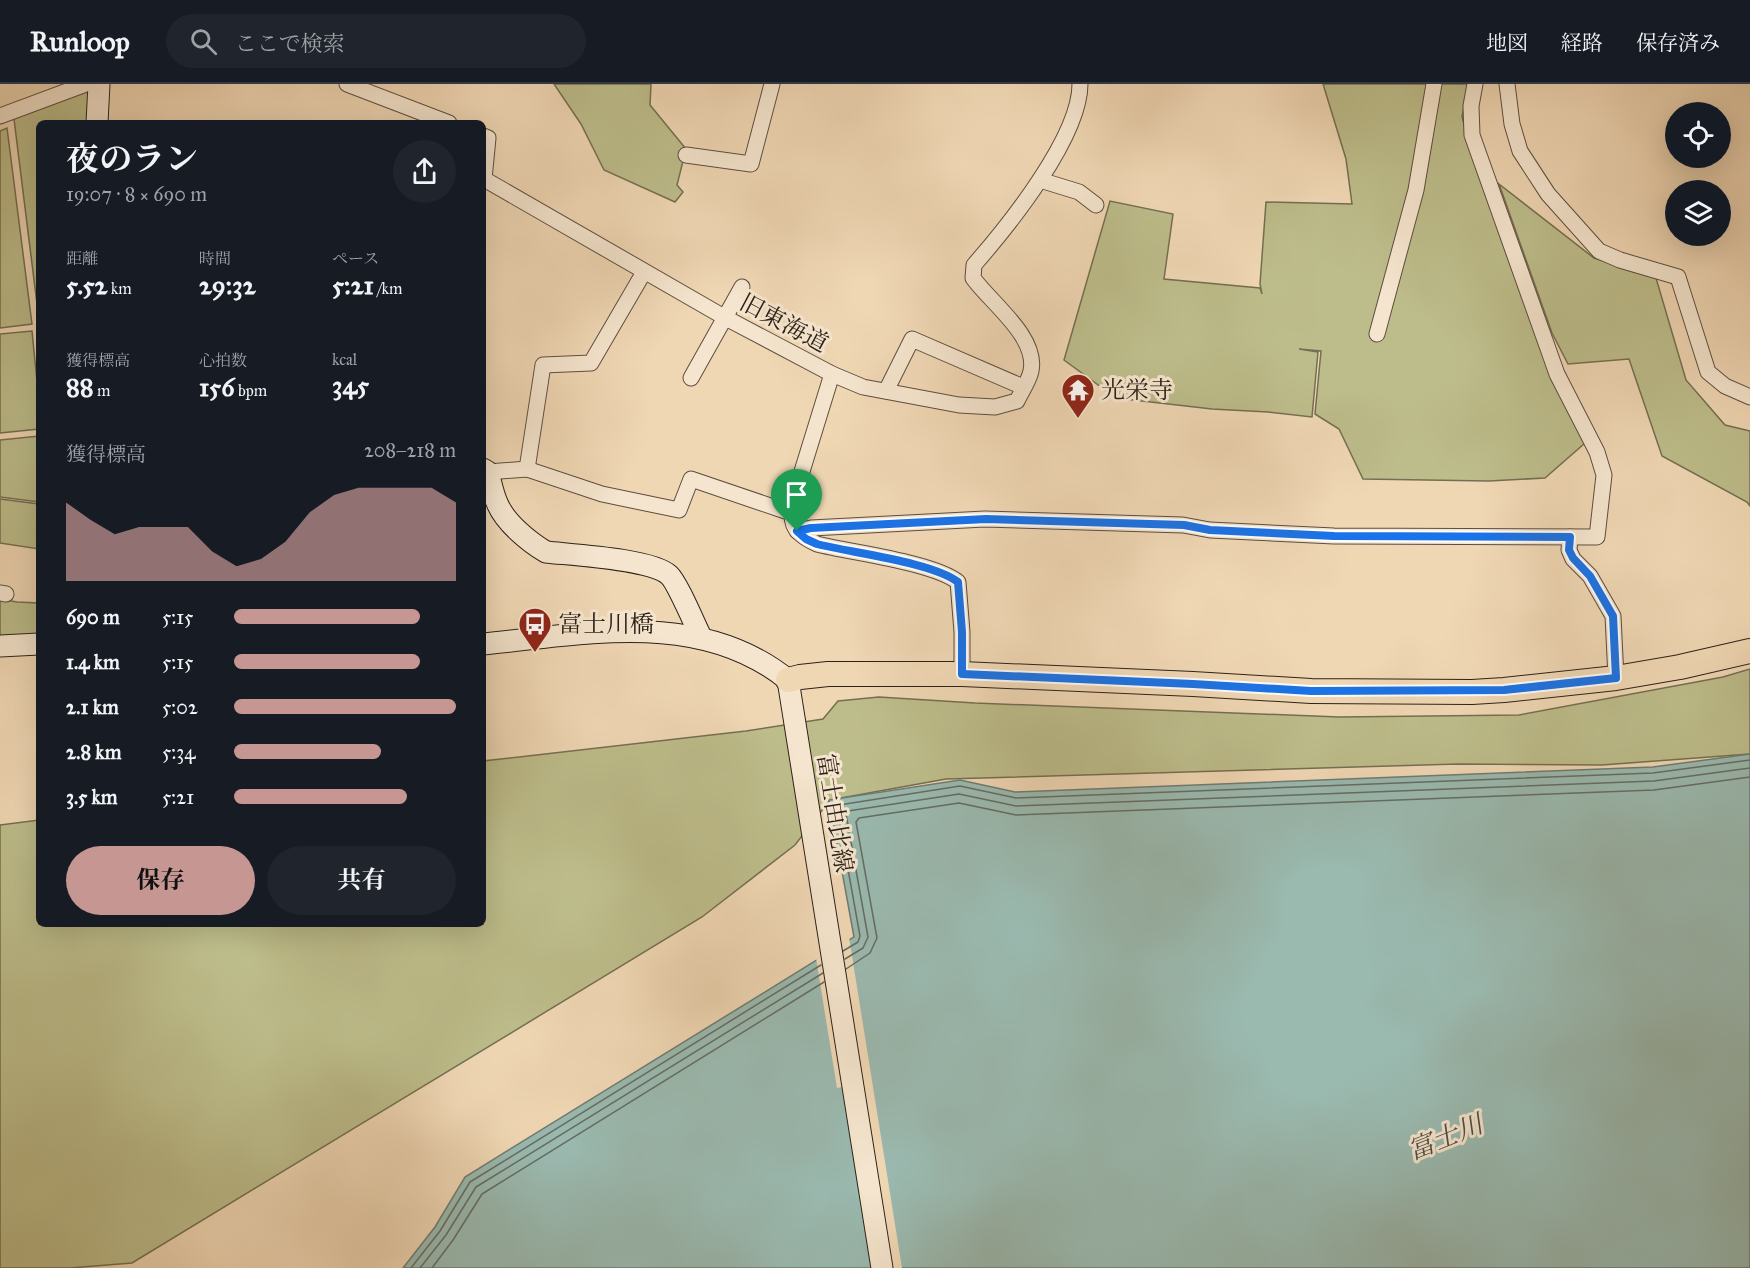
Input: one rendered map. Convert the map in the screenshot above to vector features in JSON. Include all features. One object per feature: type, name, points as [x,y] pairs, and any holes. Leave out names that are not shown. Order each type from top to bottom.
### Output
[{"type":"main road","points":[[97,120],[99,84]]},
{"type":"main road","points":[[486,474],[504,516],[536,546],[546,552],[640,564],[657,568],[670,576],[701,637]]},
{"type":"main road","points":[[486,644],[626,631],[659,631],[701,637],[769,664],[788,680],[828,674],[962,674],[1311,691],[1504,690],[1616,678],[1680,668],[1750,651]]},
{"type":"main road","points":[[0,646],[36,644]]},
{"type":"main road","name":"富士由比線","points":[[788,680],[882,1268]]},
{"type":"street","points":[[0,116],[86,84]]},
{"type":"street","points":[[347,84],[441,120]]},
{"type":"street","points":[[686,155],[751,164],[772,84]]},
{"type":"street","points":[[832,374],[862,387],[959,405],[995,407],[1017,401],[1031,371],[1024,339],[1012,321],[973,278],[974,265],[1049,168],[1069,126],[1080,92],[1080,84]]},
{"type":"street","points":[[1377,333],[1416,190],[1434,84]]},
{"type":"street","points":[[797,531],[811,528],[986,519],[1184,525],[1210,530],[1334,536],[1597,537],[1604,476],[1597,452],[1557,374],[1472,135],[1471,106],[1475,84]]},
{"type":"street","points":[[1508,84],[1512,124],[1520,152],[1548,194],[1599,251],[1620,260],[1678,277],[1708,372],[1725,386],[1750,397]]},
{"type":"street","name":"旧東海道","points":[[486,137],[488,138],[486,158]]},
{"type":"street","name":"旧東海道","points":[[486,180],[724,317],[832,374],[791,513]]},
{"type":"street","points":[[1040,180],[1079,192],[1096,205]]},
{"type":"street","points":[[527,469],[543,365],[591,363],[644,272]]},
{"type":"street","points":[[691,378],[742,287]]},
{"type":"street","points":[[886,391],[912,339],[1023,387]]},
{"type":"street","points":[[486,471],[527,469],[602,494],[679,510],[691,479],[791,513],[797,531],[806,539],[817,544],[908,564],[950,576],[958,582],[962,632],[962,674]]},
{"type":"street","points":[[1570,537],[1569,550],[1573,558],[1590,576],[1613,616],[1616,678]]},
{"type":"green space","points":[[554,84],[651,84],[650,105],[686,149],[677,185],[683,192],[675,202],[604,170],[581,124]]},
{"type":"green space","points":[[1323,84],[1468,84],[1462,117],[1472,152],[1585,443],[1545,478],[1489,481],[1363,479],[1339,429],[1315,414],[1321,351],[1299,349],[1318,352],[1312,417],[1116,398],[1064,360],[1110,201],[1173,214],[1164,279],[1260,288],[1262,294],[1260,284],[1266,202],[1352,204],[1346,159]]},
{"type":"green space","points":[[91,89],[89,120],[36,120],[36,296],[13,111]]},
{"type":"green space","points":[[7,128],[32,324],[0,328],[0,131]]},
{"type":"green space","points":[[1499,184],[1594,258],[1656,278],[1686,380],[1725,425],[1750,431],[1750,506],[1747,502],[1662,456],[1629,359],[1568,364],[1552,333]]},
{"type":"green space","points":[[32,331],[36,372],[36,429],[0,433],[0,334]]},
{"type":"green space","points":[[36,436],[36,502],[0,497],[0,440]]},
{"type":"green space","points":[[0,499],[36,504],[36,549],[0,543]]},
{"type":"green space","points":[[0,599],[36,603],[36,638],[0,637]]},
{"type":"green space","points":[[1750,669],[1750,754],[1602,765],[1458,764],[946,779],[830,800],[795,845],[702,917],[132,1263],[70,1268],[0,1268],[0,825],[36,820],[36,927],[486,927],[486,761],[746,731],[823,719],[838,701],[879,697],[975,703],[1339,717],[1519,715],[1723,677]]},
{"type":"water","name":"富士川","points":[[1750,754],[1750,1268],[403,1268],[435,1227],[465,1177],[854,937],[829,800],[960,780],[1015,792],[1653,767]]},
{"type":"pier","points":[[849,937],[902,1268],[871,1268],[842,1087],[837,1088],[816,958]]},
{"type":"place","name":"光栄寺","points":[[1078,419]]},
{"type":"place","name":"富士川橋","points":[[535,653]]},
{"type":"route","points":[[986,519],[1184,525],[1210,530],[1334,536],[1570,537],[1569,550],[1573,558],[1590,576],[1613,616],[1616,678],[1472,692],[1311,691],[962,674],[962,632],[958,582],[950,576],[908,564],[817,544],[806,539],[797,531],[811,528],[986,519]]}]
